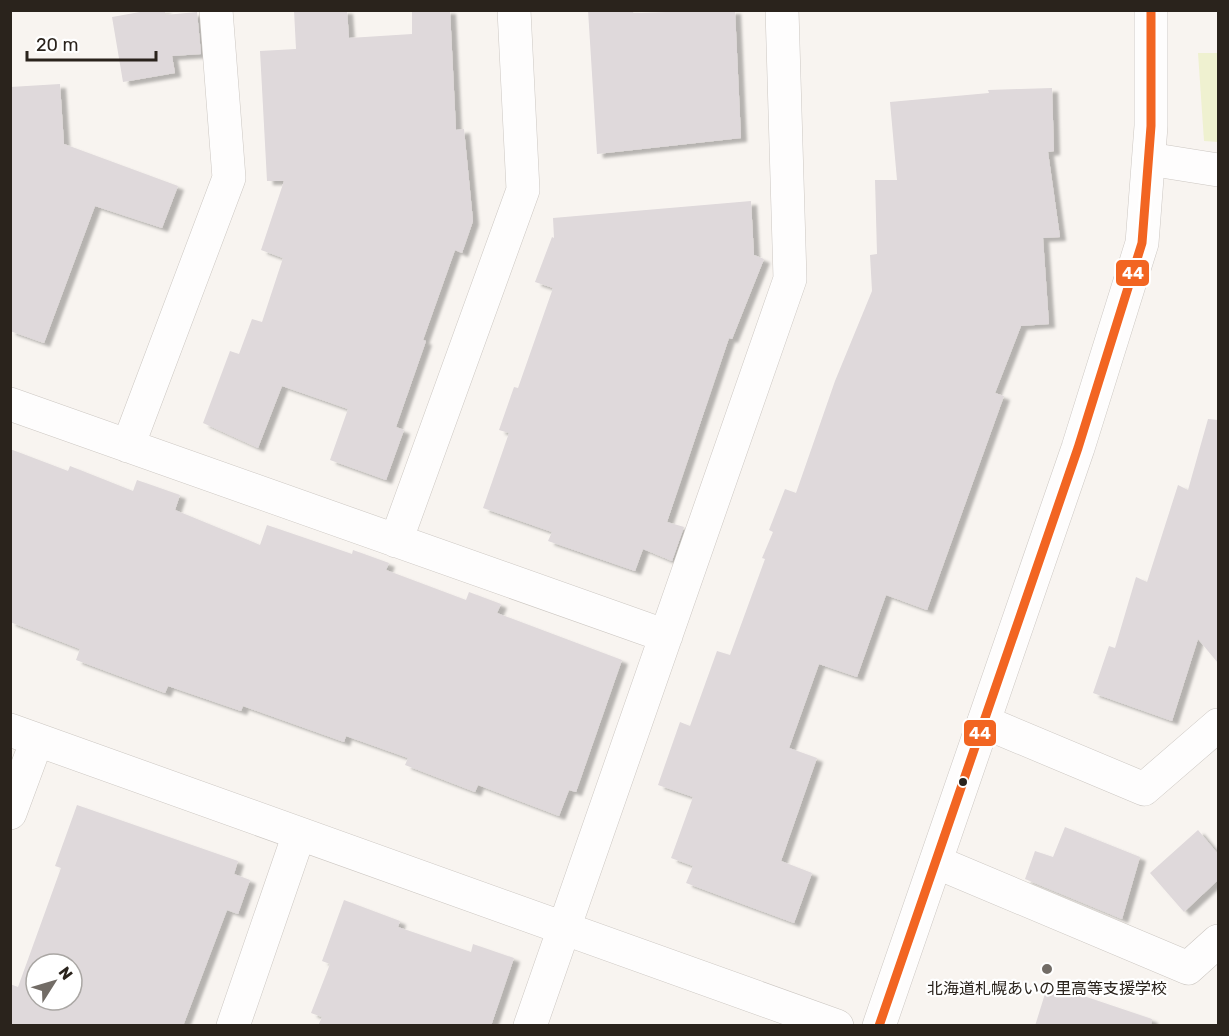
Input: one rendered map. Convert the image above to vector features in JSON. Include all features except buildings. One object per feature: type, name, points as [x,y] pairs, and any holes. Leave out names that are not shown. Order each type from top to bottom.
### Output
[{"type":"street","points":[[128,446],[230,178],[216,10]]},
{"type":"street","points":[[396,541],[523,190],[514,10]]},
{"type":"street","points":[[530,1026],[790,279],[782,10]]},
{"type":"street","points":[[879,1026],[1078,448],[1142,243],[1149,159],[1151,10]]},
{"type":"street","points":[[1149,159],[1218,170]]},
{"type":"street","points":[[10,404],[666,636]]},
{"type":"street","points":[[984,722],[1144,789],[1218,724]]},
{"type":"street","points":[[10,813],[24,735],[837,1026]]},
{"type":"street","points":[[233,1026],[299,834]]},
{"type":"street","points":[[936,862],[1188,968],[1218,941]]},
{"type":"green space","points":[[1198,53],[1218,53],[1218,142],[1204,141]]},
{"type":"transit line","name":"44","points":[[879,1026],[1078,448],[1142,243],[1151,126],[1151,10]]},
{"type":"place","name":"北海道札幌あいの里高等支援学校","points":[[1047,969]]}]
